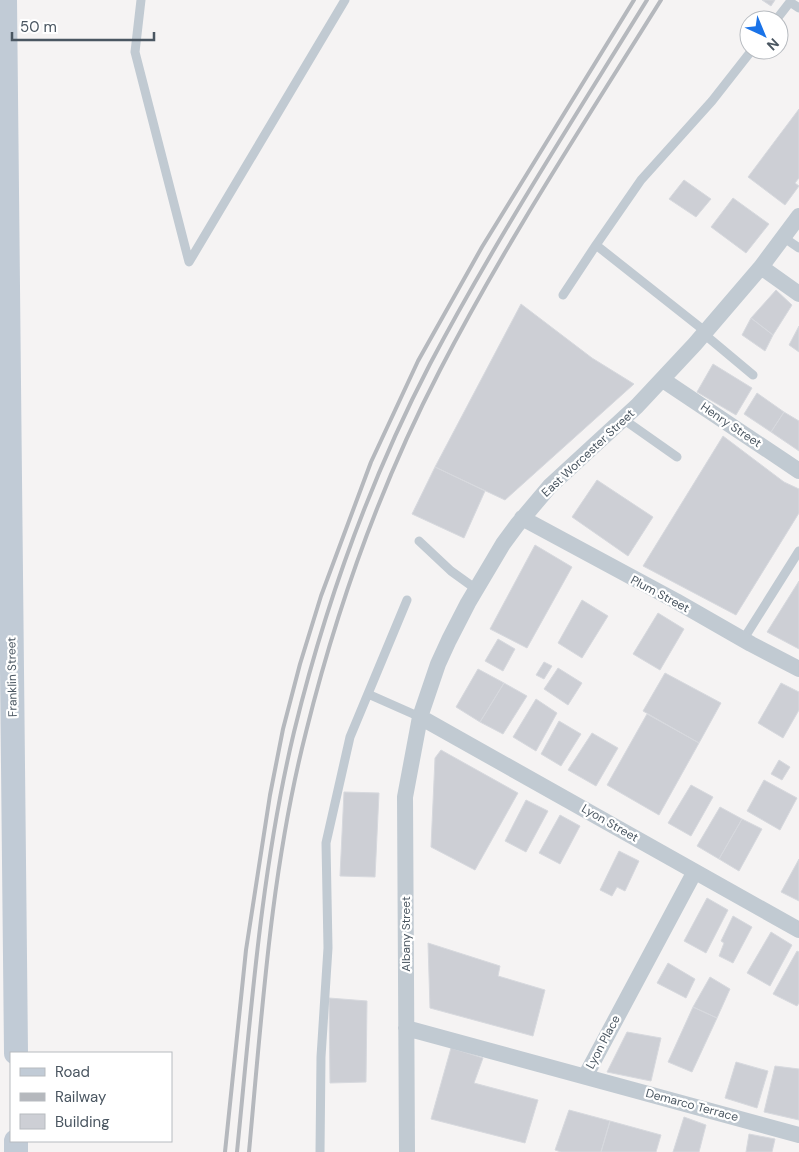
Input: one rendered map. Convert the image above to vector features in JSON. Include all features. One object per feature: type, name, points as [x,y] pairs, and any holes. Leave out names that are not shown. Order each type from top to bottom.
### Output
[{"type":"main road","name":"Franklin Street","points":[[5,0],[3,210],[16,1052]]},
{"type":"street","name":"East Worcester Street","points":[[420,717],[448,640],[503,544],[522,518],[550,486],[663,380],[706,333],[761,267],[799,216]]},
{"type":"street","points":[[761,267],[799,294]]},
{"type":"street","name":"Henry Street","points":[[663,380],[799,471]]},
{"type":"street","name":"Plum Street","points":[[522,518],[799,669]]},
{"type":"street","name":"Lyon Street","points":[[420,717],[553,790],[694,872],[799,930]]},
{"type":"street","name":"Albany Street","points":[[407,1152],[405,797],[420,717]]},
{"type":"street","name":"Lyon Place","points":[[406,1028],[586,1075],[694,872]]},
{"type":"street","name":"Demarco Terrace","points":[[586,1075],[799,1134]]},
{"type":"lane","points":[[141,0],[135,52],[189,262],[345,0]]},
{"type":"lane","points":[[784,10],[790,2],[799,8]]},
{"type":"lane","points":[[563,295],[641,180],[712,101],[744,60]]},
{"type":"lane","points":[[783,237],[799,248]]},
{"type":"lane","points":[[596,246],[706,333],[753,375]]},
{"type":"lane","points":[[623,419],[677,456]]},
{"type":"lane","points":[[419,541],[451,571],[476,589]]},
{"type":"lane","points":[[747,642],[799,551]]},
{"type":"lane","points":[[320,1152],[321,1057],[328,948],[326,843],[350,737],[407,600]]},
{"type":"lane","points":[[368,694],[420,717]]},
{"type":"building","points":[[762,0],[775,0],[771,6]]},
{"type":"building","points":[[799,109],[799,178],[795,183],[799,186],[785,205],[748,177]]},
{"type":"building","points":[[684,180],[711,199],[696,217],[669,199]]},
{"type":"building","points":[[733,198],[769,224],[746,253],[711,227]]},
{"type":"building","points":[[776,290],[792,305],[773,335],[751,318]]},
{"type":"building","points":[[521,304],[592,358],[634,384],[505,500],[435,467]]},
{"type":"building","points":[[751,318],[773,335],[765,351],[742,335]]},
{"type":"building","points":[[799,326],[799,352],[789,345]]},
{"type":"building","points":[[713,364],[752,388],[736,415],[697,392]]},
{"type":"building","points":[[757,393],[784,412],[771,432],[744,414]]},
{"type":"building","points":[[784,412],[799,421],[799,451],[771,432]]},
{"type":"building","points":[[723,436],[784,482],[799,489],[799,513],[736,615],[643,566]]},
{"type":"building","points":[[435,467],[485,491],[464,538],[412,514]]},
{"type":"building","points":[[597,480],[653,517],[628,556],[572,517]]},
{"type":"building","points":[[535,545],[572,567],[527,648],[490,629]]},
{"type":"building","points":[[799,581],[799,649],[767,632]]},
{"type":"building","points":[[582,600],[608,616],[582,658],[558,643]]},
{"type":"building","points":[[658,613],[684,629],[660,670],[633,654]]},
{"type":"building","points":[[498,639],[515,649],[503,671],[485,661]]},
{"type":"building","points":[[544,662],[552,666],[544,679],[536,675]]},
{"type":"building","points":[[558,668],[582,683],[568,705],[544,689]]},
{"type":"building","points":[[478,669],[504,683],[480,722],[456,707]]},
{"type":"building","points":[[665,673],[721,703],[699,743],[643,711]]},
{"type":"building","points":[[504,683],[527,696],[503,734],[480,722]]},
{"type":"building","points":[[781,683],[799,692],[799,710],[783,738],[758,723]]},
{"type":"building","points":[[536,699],[557,713],[536,751],[513,737]]},
{"type":"building","points":[[647,714],[699,743],[659,815],[607,785]]},
{"type":"building","points":[[559,721],[581,734],[561,766],[541,754]]},
{"type":"building","points":[[592,733],[618,748],[596,786],[568,770]]},
{"type":"building","points":[[441,750],[518,793],[475,870],[431,847],[435,758]]},
{"type":"building","points":[[779,760],[790,767],[782,780],[771,774]]},
{"type":"building","points":[[764,780],[797,798],[780,830],[747,811]]},
{"type":"building","points":[[691,785],[713,797],[691,836],[668,823]]},
{"type":"building","points":[[344,792],[379,793],[375,877],[340,876]]},
{"type":"building","points":[[526,800],[548,811],[526,852],[505,841]]},
{"type":"building","points":[[720,807],[742,819],[719,859],[697,846]]},
{"type":"building","points":[[560,815],[580,826],[560,864],[539,853]]},
{"type":"building","points":[[742,819],[762,829],[739,871],[719,859]]},
{"type":"building","points":[[619,851],[639,861],[625,891],[617,887],[612,896],[600,890]]},
{"type":"building","points":[[799,859],[799,901],[781,892]]},
{"type":"building","points":[[707,898],[728,910],[706,953],[684,941]]},
{"type":"building","points":[[733,916],[752,927],[733,963],[719,956],[724,943],[721,941]]},
{"type":"building","points":[[771,932],[792,945],[770,986],[747,973]]},
{"type":"building","points":[[428,943],[500,966],[498,976],[545,990],[533,1036],[430,1008]]},
{"type":"building","points":[[797,951],[799,952],[799,1003],[797,1006],[773,994]]},
{"type":"building","points":[[668,963],[695,979],[686,998],[657,983]]},
{"type":"building","points":[[710,977],[730,989],[717,1018],[693,1007]]},
{"type":"building","points":[[329,998],[367,1001],[366,1082],[330,1083]]},
{"type":"building","points":[[693,1007],[717,1018],[692,1072],[668,1062]]},
{"type":"building","points":[[627,1032],[661,1038],[651,1081],[607,1072]]},
{"type":"building","points":[[451,1048],[483,1058],[474,1083],[538,1100],[525,1143],[431,1119]]},
{"type":"building","points":[[736,1062],[768,1071],[757,1108],[725,1098]]},
{"type":"building","points":[[775,1066],[799,1069],[799,1120],[764,1112]]},
{"type":"building","points":[[569,1110],[610,1121],[601,1152],[561,1152],[555,1150]]},
{"type":"building","points":[[684,1117],[706,1125],[699,1152],[673,1152]]},
{"type":"building","points":[[610,1121],[661,1135],[656,1152],[601,1152]]},
{"type":"building","points":[[749,1134],[775,1139],[772,1152],[746,1152]]},
{"type":"railway","points":[[225,1152],[246,950],[270,795],[283,729],[300,664],[321,596],[371,462],[418,361],[482,247],[634,0]]},
{"type":"railway","points":[[237,1152],[258,941],[273,836],[294,732],[306,684],[351,544],[408,408],[455,317],[536,180],[647,0]]},
{"type":"railway","points":[[249,1152],[269,941],[284,836],[294,784],[318,685],[362,547],[419,413],[465,322],[519,229],[661,0]]}]
